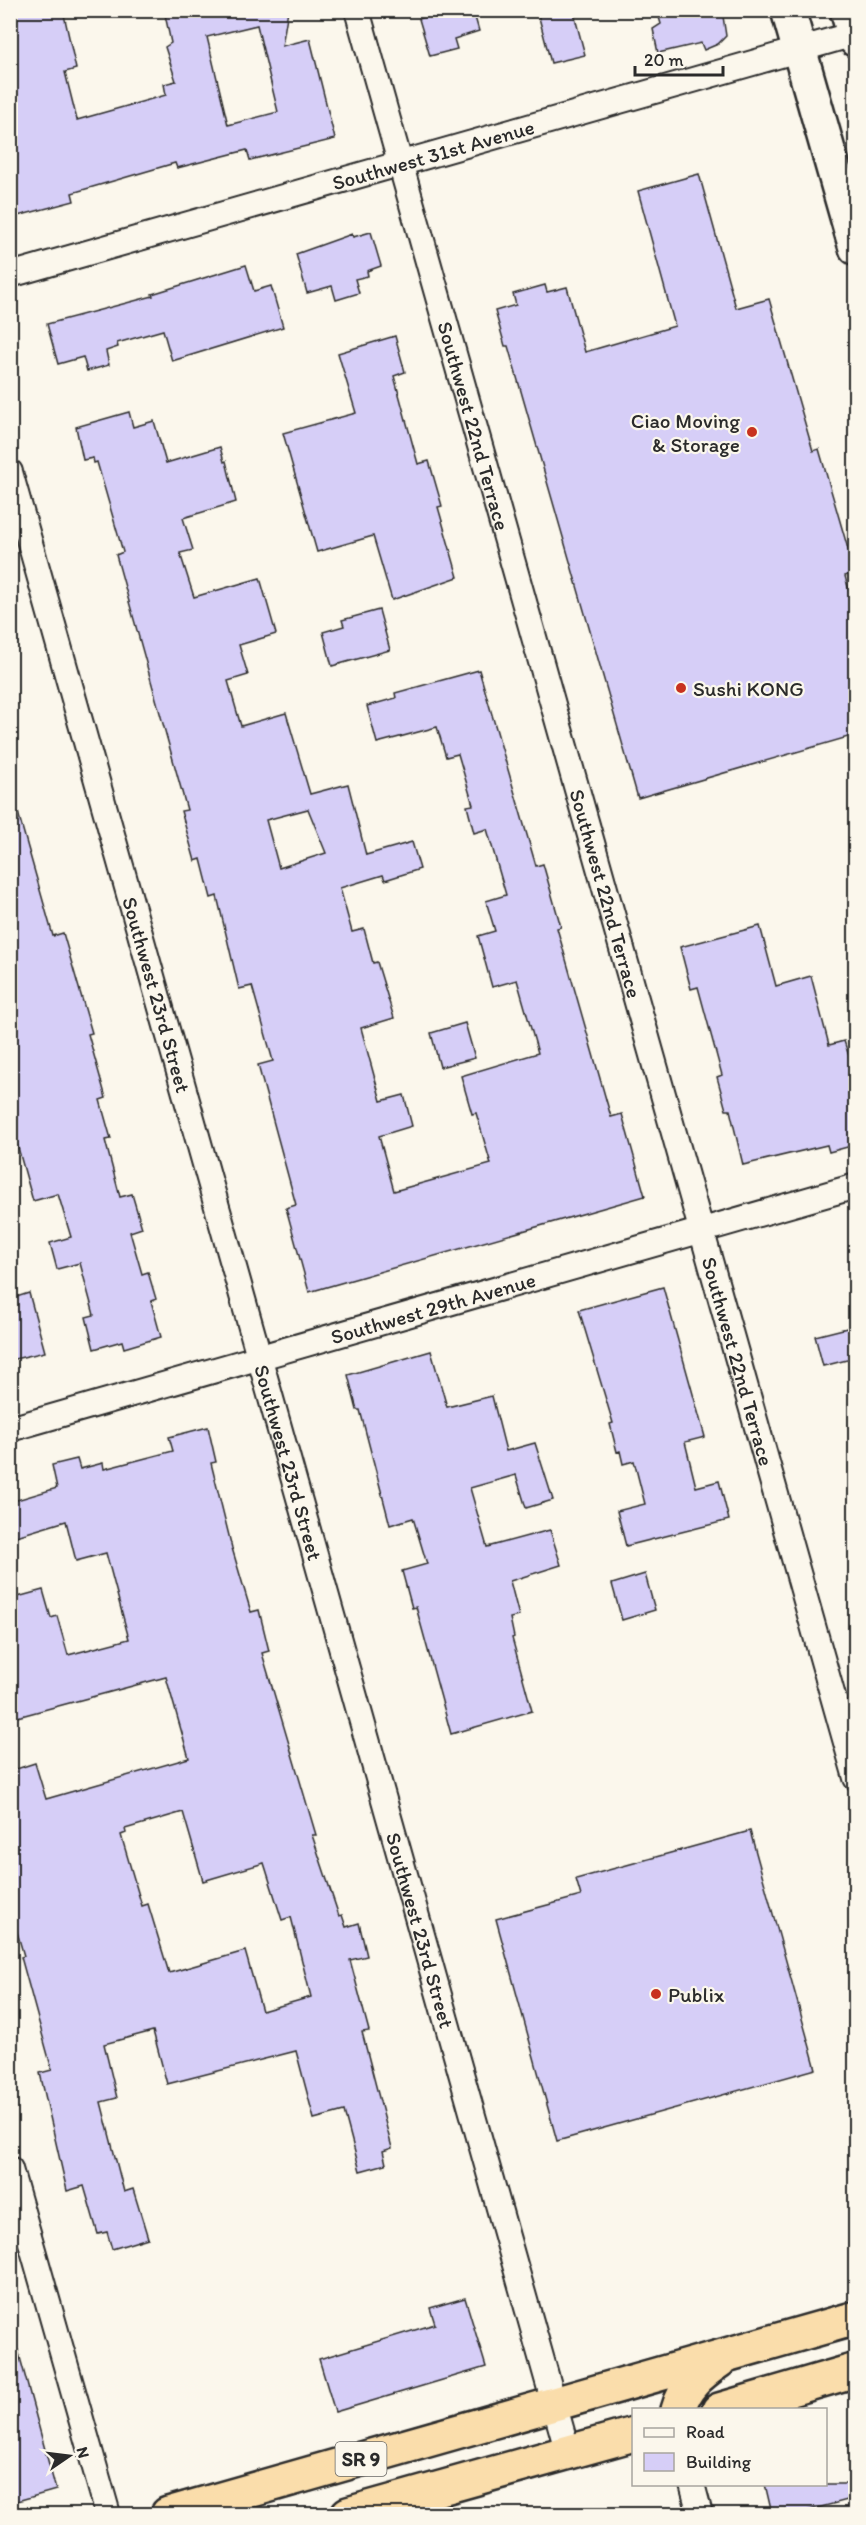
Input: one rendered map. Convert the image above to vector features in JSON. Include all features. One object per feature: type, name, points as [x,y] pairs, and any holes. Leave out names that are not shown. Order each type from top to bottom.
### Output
[{"type":"highway","name":"SR 9","points":[[168,2514],[855,2318]]},
{"type":"highway","points":[[678,2408],[687,2388],[700,2373],[730,2354]]},
{"type":"highway","points":[[722,2408],[855,2370]]},
{"type":"highway","name":"SR 9","points":[[348,2514],[632,2434]]},
{"type":"main road","points":[[788,10],[855,248]]},
{"type":"street","name":"Southwest 22nd Terrace","points":[[357,10],[855,1778]]},
{"type":"street","name":"Southwest 31st Avenue","points":[[10,275],[799,48],[852,28]]},
{"type":"street","name":"Southwest 23rd Street","points":[[10,472],[568,2453]]},
{"type":"street","name":"Southwest 29th Avenue","points":[[10,1429],[702,1232],[855,1186]]},
{"type":"street","points":[[10,2169],[108,2514]]},
{"type":"street","points":[[693,2486],[700,2514]]},
{"type":"building","points":[[10,10],[63,10],[76,69],[65,72],[77,120],[166,95],[164,84],[176,81],[165,47],[171,43],[164,10],[288,10],[282,46],[310,39],[335,139],[250,160],[247,150],[177,168],[175,163],[72,193],[74,201],[10,218]],"holes":[[[257,25],[278,112],[228,125],[207,37]]]},
{"type":"building","points":[[446,10],[473,10],[479,31],[454,39],[457,49],[430,56],[419,19]]},
{"type":"building","points":[[537,10],[573,10],[585,55],[551,63]]},
{"type":"building","points":[[657,10],[722,10],[726,36],[718,44],[704,50],[701,43],[658,53],[653,29],[661,24]]},
{"type":"building","points":[[699,174],[736,308],[769,299],[813,451],[819,449],[855,573],[845,576],[855,612],[855,735],[638,798],[508,346],[505,346],[495,311],[516,305],[513,294],[545,285],[547,292],[567,287],[585,352],[675,326],[638,191]]},
{"type":"building","points":[[371,232],[381,266],[367,271],[368,276],[355,279],[359,293],[336,300],[332,286],[307,293],[296,254],[352,234],[353,237]]},
{"type":"building","points":[[246,265],[254,291],[271,286],[283,327],[172,361],[163,330],[117,343],[118,347],[106,351],[109,365],[87,371],[83,357],[58,364],[47,324],[153,296],[152,294]]},
{"type":"building","points":[[395,336],[405,372],[394,376],[418,464],[429,461],[442,506],[438,507],[458,577],[392,600],[373,536],[317,552],[283,433],[356,413],[338,353]]},
{"type":"building","points":[[129,412],[133,427],[154,421],[166,463],[220,447],[224,462],[226,461],[236,502],[183,518],[193,550],[180,553],[194,597],[260,578],[276,634],[239,645],[248,675],[228,681],[241,726],[286,713],[310,794],[348,784],[366,855],[412,842],[420,869],[385,880],[383,875],[340,888],[352,932],[364,929],[373,963],[377,962],[394,1018],[361,1028],[381,1101],[404,1095],[412,1126],[379,1136],[394,1191],[491,1164],[476,1113],[472,1114],[461,1076],[538,1053],[517,980],[492,987],[478,936],[495,931],[486,901],[506,895],[487,829],[474,833],[467,806],[473,805],[458,754],[446,757],[437,727],[377,743],[367,706],[396,698],[395,693],[479,670],[536,866],[543,864],[561,927],[557,928],[611,1117],[622,1114],[645,1196],[309,1292],[286,1208],[296,1205],[258,1065],[273,1061],[252,986],[239,989],[217,896],[211,898],[201,859],[195,861],[181,811],[187,810],[116,555],[123,552],[97,462],[94,463],[93,458],[83,460],[76,427]],"holes":[[[308,809],[326,853],[279,868],[266,820]]]},
{"type":"building","points":[[379,610],[390,650],[332,666],[323,632],[344,626],[342,620]]},
{"type":"building","points":[[17,809],[53,936],[63,933],[92,1033],[88,1034],[106,1098],[100,1100],[111,1139],[105,1140],[120,1197],[132,1194],[142,1228],[130,1232],[142,1274],[148,1272],[156,1299],[151,1301],[161,1337],[124,1348],[122,1341],[94,1349],[86,1317],[94,1315],[80,1263],[57,1269],[50,1243],[71,1237],[58,1194],[33,1201],[10,1119],[10,810]]},
{"type":"building","points":[[760,926],[776,986],[811,976],[829,1045],[844,1041],[850,1059],[855,1058],[855,1145],[829,1152],[827,1145],[743,1165],[730,1110],[726,1110],[717,1077],[722,1075],[698,987],[691,989],[680,947]]},
{"type":"building","points":[[465,1023],[475,1058],[440,1067],[431,1033]]},
{"type":"building","points":[[663,1287],[705,1437],[685,1442],[696,1487],[719,1481],[729,1520],[626,1546],[617,1511],[645,1504],[634,1461],[623,1464],[620,1451],[617,1452],[610,1424],[613,1423],[579,1310]]},
{"type":"building","points":[[29,1293],[45,1352],[10,1360],[10,1299]]},
{"type":"building","points":[[855,1326],[855,1358],[823,1366],[815,1336]]},
{"type":"building","points":[[431,1351],[447,1407],[492,1396],[506,1451],[535,1443],[553,1500],[526,1508],[516,1475],[470,1488],[487,1547],[550,1530],[561,1565],[510,1581],[519,1616],[510,1618],[514,1637],[512,1638],[532,1711],[451,1734],[416,1607],[412,1608],[402,1571],[427,1564],[413,1518],[390,1525],[360,1410],[357,1410],[348,1375]]},
{"type":"building","points":[[208,1427],[216,1462],[211,1463],[232,1548],[251,1612],[259,1610],[269,1651],[262,1653],[316,1835],[312,1835],[339,1916],[342,1915],[346,1927],[359,1923],[367,1956],[350,1960],[369,2031],[362,2032],[392,2148],[383,2151],[386,2164],[360,2171],[344,2111],[314,2119],[296,2051],[167,2084],[153,2031],[104,2044],[117,2098],[101,2102],[124,2192],[133,2189],[148,2238],[112,2249],[107,2232],[98,2234],[84,2186],[67,2191],[40,2073],[52,2070],[10,1908],[10,1771],[35,1763],[46,1799],[189,1758],[166,1677],[10,1719],[10,1599],[43,1590],[51,1618],[57,1616],[68,1655],[129,1639],[106,1553],[76,1561],[66,1521],[10,1538],[10,1502],[57,1488],[52,1465],[77,1459],[80,1469],[103,1463],[104,1469],[173,1451],[169,1437]],"holes":[[[183,1812],[203,1881],[264,1863],[282,1920],[291,1917],[311,1997],[262,2011],[245,1951],[169,1973],[148,1904],[142,1906],[121,1835],[126,1833],[125,1829]]]},
{"type":"building","points":[[645,1574],[655,1610],[622,1620],[612,1584]]},
{"type":"building","name":"Publix","points":[[750,1831],[816,2069],[557,2141],[496,1919],[581,1896],[576,1879]]},
{"type":"building","points":[[465,2298],[486,2367],[335,2412],[319,2359],[435,2324],[430,2308]]},
{"type":"building","points":[[18,2350],[56,2490],[10,2503],[10,2351]]},
{"type":"building","points":[[855,2484],[855,2498],[795,2514],[772,2514],[765,2486]]},
{"type":"place","name":"Ciao Moving & Storage","points":[[752,432]]},
{"type":"place","name":"Sushi KONG","points":[[681,688]]},
{"type":"place","name":"Publix","points":[[656,1994]]}]
